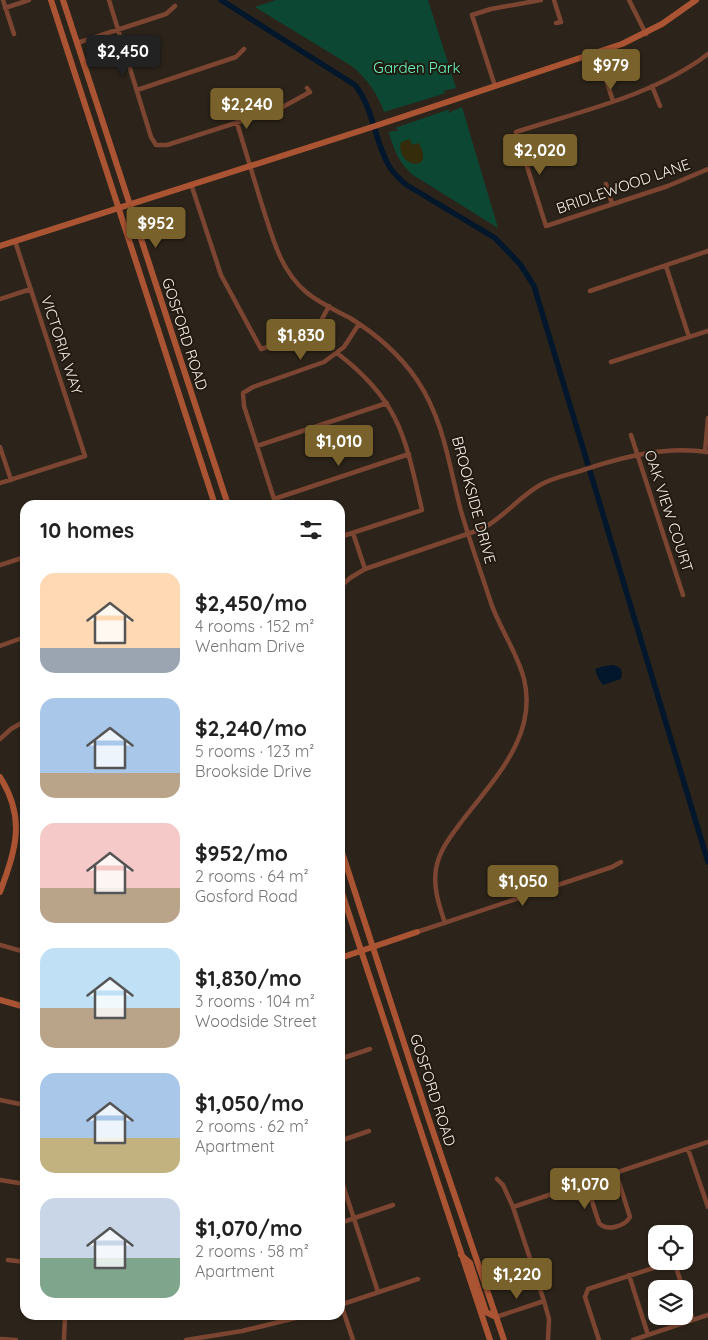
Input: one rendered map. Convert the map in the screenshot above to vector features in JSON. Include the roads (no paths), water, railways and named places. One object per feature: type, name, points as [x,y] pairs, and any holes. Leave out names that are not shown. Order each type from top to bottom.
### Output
[{"type":"main road","name":"GOSFORD ROAD","points":[[51,0],[213,500]]},
{"type":"main road","name":"GOSFORD ROAD","points":[[63,0],[226,500]]},
{"type":"main road","points":[[0,246],[597,53],[646,34],[670,20],[696,0]]},
{"type":"main road","points":[[0,776],[13,804],[16,829],[14,852],[0,892]]},
{"type":"main road","name":"GOSFORD ROAD","points":[[345,861],[428,1117],[504,1340]]},
{"type":"main road","name":"GOSFORD ROAD","points":[[345,902],[490,1340]]},
{"type":"main road","points":[[345,956],[417,932]]},
{"type":"main road","points":[[0,1000],[20,1005]]},
{"type":"main road","points":[[460,1254],[470,1263],[486,1312],[496,1317]]},
{"type":"street","points":[[3,0],[14,34]]},
{"type":"street","points":[[6,8],[30,0]]},
{"type":"street","points":[[109,0],[151,137],[156,145],[167,146],[293,103],[310,92],[307,88]]},
{"type":"street","points":[[495,86],[472,15],[516,3],[541,0]]},
{"type":"street","points":[[554,0],[561,22],[556,23]]},
{"type":"street","points":[[629,0],[646,34]]},
{"type":"street","points":[[77,43],[166,14],[175,6]]},
{"type":"street","points":[[137,90],[236,57],[244,49]]},
{"type":"street","points":[[597,53],[613,100],[652,86],[686,69],[708,54]]},
{"type":"street","points":[[652,86],[660,106]]},
{"type":"street","name":"BRIDLEWOOD LANE","points":[[613,100],[516,132],[546,226],[668,186],[708,169]]},
{"type":"street","name":"BROOKSIDE DRIVE","points":[[237,123],[283,264],[306,292],[359,324],[395,352],[416,378],[426,395],[445,440],[468,534],[492,607],[522,670],[527,706],[523,729],[515,750],[449,838],[439,857],[435,879],[445,923]]},
{"type":"street","points":[[192,184],[221,275],[260,349],[315,332],[329,306]]},
{"type":"street","points":[[606,184],[612,204]]},
{"type":"street","name":"VICTORIA WAY","points":[[11,480],[85,456],[15,241]]},
{"type":"street","points":[[590,291],[708,251]]},
{"type":"street","points":[[666,266],[689,337]]},
{"type":"street","points":[[0,299],[31,289]]},
{"type":"street","points":[[359,324],[350,339],[337,353],[316,366],[252,387],[244,394],[244,406],[274,499],[409,454]]},
{"type":"street","points":[[612,362],[708,331]]},
{"type":"street","points":[[337,353],[370,381],[387,403],[400,426],[409,454],[422,510],[345,535]]},
{"type":"street","points":[[257,446],[387,403]]},
{"type":"street","points":[[345,582],[364,568],[468,534],[492,524],[541,485],[582,470],[638,454],[670,451],[706,452],[708,418]]},
{"type":"street","name":"OAK VIEW COURT","points":[[632,435],[683,595]]},
{"type":"street","points":[[0,447],[11,480],[0,484]]},
{"type":"street","points":[[353,533],[364,568]]},
{"type":"street","points":[[0,564],[20,558]]},
{"type":"street","points":[[0,646],[20,639]]},
{"type":"street","points":[[0,739],[20,724]]},
{"type":"street","points":[[417,932],[621,862]]},
{"type":"street","points":[[0,945],[20,951]]},
{"type":"street","points":[[345,1057],[370,1049]]},
{"type":"street","points":[[0,1100],[20,1104]]},
{"type":"street","points":[[345,1139],[369,1131]]},
{"type":"street","points":[[513,1207],[708,1142]]},
{"type":"street","points":[[688,1149],[708,1207]]},
{"type":"street","points":[[586,1183],[599,1223],[610,1228],[626,1222],[630,1217],[616,1173]]},
{"type":"street","points":[[497,1179],[503,1185],[513,1207],[544,1301],[549,1319],[548,1340]]},
{"type":"street","points":[[0,1180],[20,1183]]},
{"type":"street","points":[[345,1191],[378,1292]]},
{"type":"street","points":[[345,1221],[393,1205]]},
{"type":"street","points":[[8,1260],[20,1261]]},
{"type":"street","points":[[599,1340],[584,1297],[585,1293],[592,1287],[663,1264],[673,1264],[676,1267],[680,1280]]},
{"type":"street","points":[[628,1275],[648,1335]]},
{"type":"street","points":[[345,1304],[418,1279]]},
{"type":"street","points":[[496,1317],[544,1301]]},
{"type":"street","points":[[693,1320],[708,1315]]},
{"type":"street","points":[[345,1317],[353,1340]]},
{"type":"street","points":[[64,1340],[65,1320]]},
{"type":"street","points":[[186,1340],[242,1331],[287,1320]]},
{"type":"street","points":[[633,1340],[678,1325]]},
{"type":"street","points":[[0,1338],[16,1340]]},
{"type":"water","points":[[614,665],[620,668],[622,673],[621,679],[603,685],[595,669]]},
{"type":"waterway","points":[[221,0],[355,85],[366,104],[384,156],[394,173],[405,184],[495,238],[520,264],[534,286],[708,862]]},
{"type":"park label","name":"Garden Park","points":[[417,67]]}]
